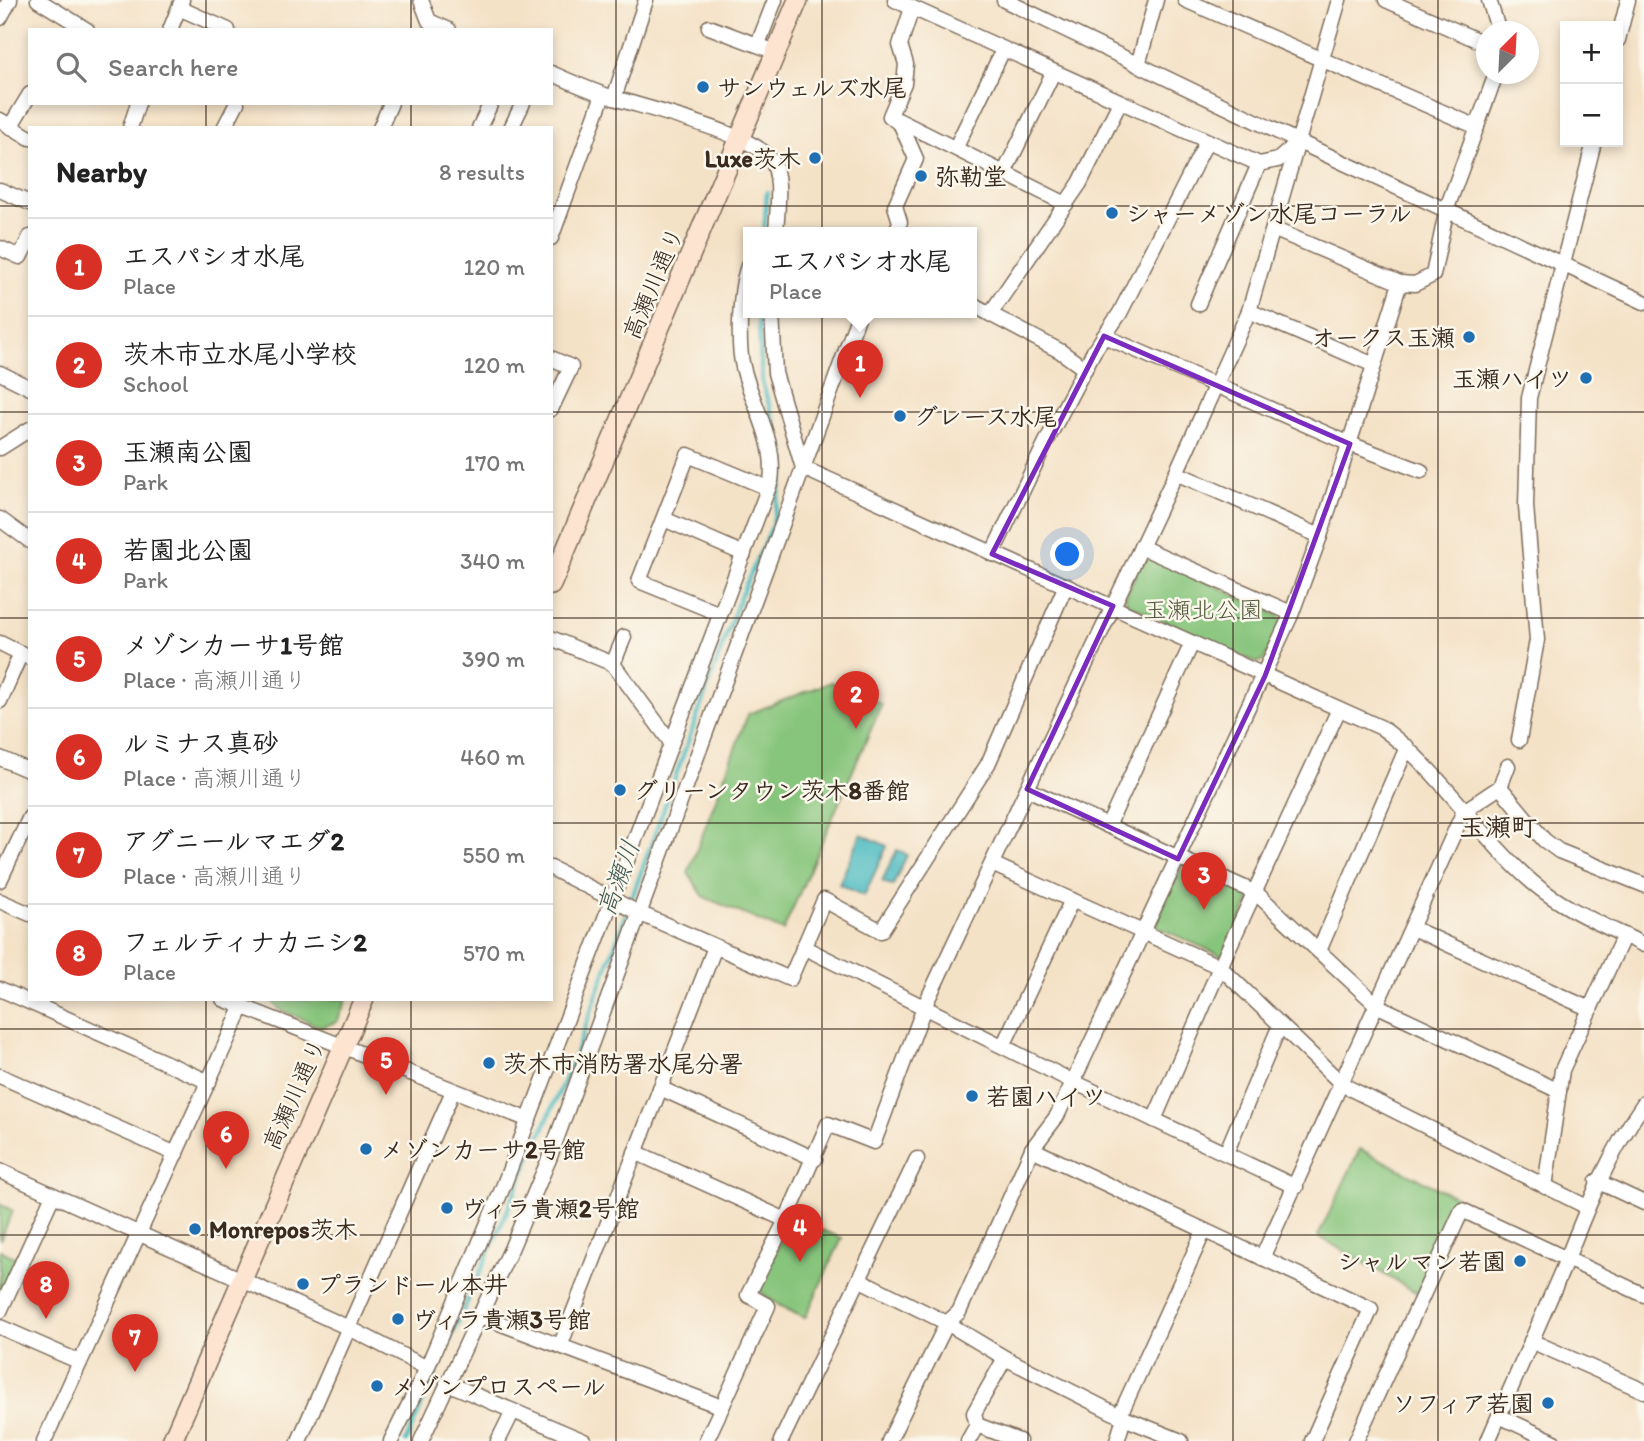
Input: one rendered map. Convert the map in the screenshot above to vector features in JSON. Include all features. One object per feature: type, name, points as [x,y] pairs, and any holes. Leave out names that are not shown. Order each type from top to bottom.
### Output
[{"type":"street","points":[[0,18],[10,0]]},
{"type":"street","points":[[38,0],[77,27]]},
{"type":"street","points":[[553,233],[646,0]]},
{"type":"street","points":[[709,27],[767,48],[775,0]]},
{"type":"street","name":"高瀬川通り","points":[[553,580],[740,141],[767,48],[798,0]]},
{"type":"street","points":[[895,0],[1259,164],[1278,160],[1298,142]]},
{"type":"street","points":[[1003,0],[1298,142],[1447,208],[1563,266],[1644,302]]},
{"type":"street","points":[[1138,65],[1156,0]]},
{"type":"street","points":[[1185,0],[1478,128]]},
{"type":"street","points":[[706,1441],[768,1306],[748,1295],[815,1159],[828,1124],[874,1142],[925,1005],[1176,473],[1249,311],[1339,0]]},
{"type":"street","points":[[1386,0],[1476,40]]},
{"type":"street","points":[[1489,0],[1496,21]]},
{"type":"street","points":[[1623,21],[1628,0]]},
{"type":"street","points":[[420,1],[427,26]]},
{"type":"street","points":[[171,28],[180,4],[224,28]]},
{"type":"street","points":[[890,116],[904,83],[906,64],[900,45],[912,8]]},
{"type":"street","points":[[956,147],[1003,50]]},
{"type":"street","points":[[1004,173],[1053,73]]},
{"type":"street","points":[[553,74],[609,97],[676,115],[740,141],[751,142],[771,159],[777,171],[776,227]]},
{"type":"street","points":[[1273,229],[1400,283],[1415,284],[1433,275],[1447,208],[1493,84]]},
{"type":"street","points":[[28,96],[5,123],[28,137]]},
{"type":"street","points":[[990,314],[1080,183],[1120,102]]},
{"type":"street","points":[[131,126],[137,105]]},
{"type":"street","points":[[226,126],[236,105]]},
{"type":"street","points":[[381,126],[390,105]]},
{"type":"street","points":[[480,126],[490,105]]},
{"type":"street","points":[[513,126],[522,105]]},
{"type":"street","points":[[890,116],[1066,204]]},
{"type":"street","points":[[890,116],[901,125],[916,159],[895,206],[900,222],[898,227]]},
{"type":"street","points":[[992,554],[1085,369],[1121,313],[1207,141]]},
{"type":"street","points":[[1519,740],[1537,640],[1526,506],[1529,398],[1544,327],[1563,266],[1593,147]]},
{"type":"street","points":[[1198,304],[1259,164]]},
{"type":"street","points":[[0,190],[28,202]]},
{"type":"street","points":[[0,248],[20,257],[28,241]]},
{"type":"street","points":[[889,1441],[947,1323],[959,1312],[1032,1149],[1057,1116],[1074,1082],[1265,676],[1320,536],[1400,283]]},
{"type":"street","points":[[391,1441],[427,1367],[529,1121],[670,741],[768,488],[774,460],[742,365],[743,299]]},
{"type":"street","points":[[977,307],[1060,351],[1085,369]]},
{"type":"street","points":[[1249,311],[1374,365]]},
{"type":"street","points":[[772,318],[775,373],[803,468],[1382,728],[1407,747],[1530,880],[1548,894],[1644,945]]},
{"type":"street","points":[[421,1441],[511,1249],[549,1158],[641,914],[691,767],[858,318]]},
{"type":"street","points":[[1104,336],[1350,444],[1421,471]]},
{"type":"street","points":[[553,359],[571,367],[553,405]]},
{"type":"street","points":[[0,373],[28,387]]},
{"type":"street","points":[[0,447],[28,430]]},
{"type":"street","points":[[720,614],[639,581],[688,455],[768,488]]},
{"type":"street","points":[[1176,473],[1320,536]]},
{"type":"street","points":[[0,519],[28,540]]},
{"type":"street","points":[[664,519],[744,554]]},
{"type":"street","points":[[1141,547],[1291,613]]},
{"type":"street","points":[[553,869],[641,914],[790,979],[824,900],[881,931],[988,764],[1066,585]]},
{"type":"street","points":[[613,664],[624,636]]},
{"type":"street","points":[[553,639],[613,664],[670,741]]},
{"type":"street","points":[[0,643],[25,655],[0,701]]},
{"type":"street","points":[[1108,826],[1192,643]]},
{"type":"street","points":[[1154,1120],[1220,967],[1339,709]]},
{"type":"street","points":[[1319,951],[1407,747]]},
{"type":"street","points":[[0,758],[28,770]]},
{"type":"street","points":[[1262,1258],[1343,1084],[1464,811],[1500,787],[1508,766]]},
{"type":"street","points":[[1500,787],[1544,840],[1559,851],[1644,885]]},
{"type":"street","points":[[1027,789],[1256,892],[1378,1006],[1559,1090]]},
{"type":"street","points":[[0,880],[28,821]]},
{"type":"street","points":[[992,864],[1220,967],[1343,1084],[1587,1207]]},
{"type":"street","points":[[1003,1046],[1072,900]]},
{"type":"street","points":[[0,901],[28,913]]},
{"type":"street","points":[[1412,928],[1590,1009]]},
{"type":"street","points":[[1545,1187],[1562,1070],[1624,935]]},
{"type":"street","points":[[561,1344],[715,947]]},
{"type":"street","points":[[803,947],[925,1005],[1074,1082],[1296,1187]]},
{"type":"street","points":[[0,989],[209,1082]]},
{"type":"street","points":[[228,1001],[529,1121]]},
{"type":"street","name":"高瀬川通り","points":[[172,1441],[363,1001]]},
{"type":"street","points":[[44,1441],[242,1007]]},
{"type":"street","points":[[1226,1153],[1280,1025]]},
{"type":"street","points":[[0,1076],[176,1154]]},
{"type":"street","points":[[660,1088],[815,1159]]},
{"type":"street","points":[[299,1441],[453,1091]]},
{"type":"street","points":[[1488,1441],[1567,1259],[1597,1181],[1622,1133],[1642,1108]]},
{"type":"street","points":[[1032,1149],[1370,1310],[1312,1441]]},
{"type":"street","points":[[635,1152],[786,1220]]},
{"type":"street","points":[[781,1441],[917,1159]]},
{"type":"street","points":[[0,1171],[349,1328],[427,1367]]},
{"type":"street","points":[[1597,1181],[1644,1203]]},
{"type":"street","points":[[0,1311],[52,1195]]},
{"type":"street","points":[[1356,1441],[1462,1210],[1644,1295]]},
{"type":"street","points":[[1117,1441],[1122,1417],[1204,1231]]},
{"type":"street","points":[[860,1280],[947,1323],[1005,1358],[1122,1417],[1177,1440]]},
{"type":"street","points":[[478,1315],[561,1344],[722,1407]]},
{"type":"street","points":[[0,1327],[80,1362]]},
{"type":"street","points":[[1531,1341],[1644,1391]]},
{"type":"street","points":[[968,1441],[977,1425],[974,1413],[1005,1358]]},
{"type":"street","points":[[447,1382],[584,1441]]},
{"type":"street","points":[[498,1441],[513,1411]]},
{"type":"street","points":[[1499,1416],[1553,1441]]},
{"type":"street","points":[[977,1425],[1019,1441]]},
{"type":"highlighted area","points":[[1104,336],[1350,444],[1265,676],[1178,859],[1027,789],[1113,606],[992,554]]},
{"type":"green space","name":"玉瀬北公園","points":[[1151,556],[1278,615],[1282,622],[1264,660],[1257,663],[1128,604],[1125,598],[1143,557]]},
{"type":"green space","points":[[831,682],[882,704],[783,931],[704,897],[688,873],[748,714]]},
{"type":"green space","points":[[1183,863],[1252,894],[1224,957],[1155,926]]},
{"type":"green space","points":[[273,1001],[346,1001],[337,1022],[321,1027],[279,1009]]},
{"type":"green space","points":[[1360,1149],[1461,1200],[1417,1293],[1318,1236]]},
{"type":"green space","points":[[0,1204],[13,1211],[0,1240]]},
{"type":"green space","points":[[793,1219],[842,1238],[805,1318],[771,1300],[757,1286]]},
{"type":"green space","points":[[0,1250],[18,1259],[0,1298]]},
{"type":"water","points":[[861,834],[887,846],[864,896],[839,884]]},
{"type":"water","points":[[897,850],[907,855],[893,886],[882,881]]},
{"type":"waterway","name":"高瀬川","points":[[764,227],[767,192]]},
{"type":"waterway","name":"高瀬川","points":[[406,1441],[575,1056],[740,597],[772,527],[786,460],[762,382],[758,318]]},
{"type":"place","name":"サンウェルズ水尾","points":[[703,87]]},
{"type":"place","name":"Luxe茨木","points":[[815,158]]},
{"type":"place","name":"弥勒堂","points":[[921,176]]},
{"type":"place","name":"シャーメゾン水尾コーラル","points":[[1112,213]]},
{"type":"place","name":"オークス玉瀬","points":[[1469,337]]},
{"type":"place","name":"玉瀬ハイツ","points":[[1586,378]]},
{"type":"place","name":"エスパシオ水尾","points":[[860,398]]},
{"type":"place","name":"グレース水尾","points":[[900,416]]},
{"type":"place","name":"茨木市立水尾小学校","points":[[856,729]]},
{"type":"place","name":"グリーンタウン茨木8番館","points":[[620,790]]},
{"type":"place","name":"玉瀬南公園","points":[[1204,910]]},
{"type":"place","name":"茨木市消防署水尾分署","points":[[489,1063]]},
{"type":"place","name":"メゾンカーサ1号館","points":[[386,1095]]},
{"type":"place","name":"若園ハイツ","points":[[972,1096]]},
{"type":"place","name":"メゾンカーサ2号館","points":[[366,1149]]},
{"type":"place","name":"ルミナス真砂","points":[[226,1169]]},
{"type":"place","name":"ヴィラ貴瀬2号館","points":[[447,1208]]},
{"type":"place","name":"Monrepos茨木","points":[[195,1229]]},
{"type":"place","name":"シャルマン若園","points":[[1520,1261]]},
{"type":"place","name":"若園北公園","points":[[800,1262]]},
{"type":"place","name":"プランドール本井","points":[[303,1284]]},
{"type":"place","name":"フェルティナカニシ2","points":[[46,1319]]},
{"type":"place","name":"ヴィラ貴瀬3号館","points":[[398,1319]]},
{"type":"place","name":"アグニールマエダ2","points":[[135,1372]]},
{"type":"place","name":"メゾンプロスペール","points":[[377,1386]]},
{"type":"place","name":"ソフィア若園","points":[[1548,1403]]},
{"type":"district","name":"玉瀬町","points":[[1498,827]]}]
